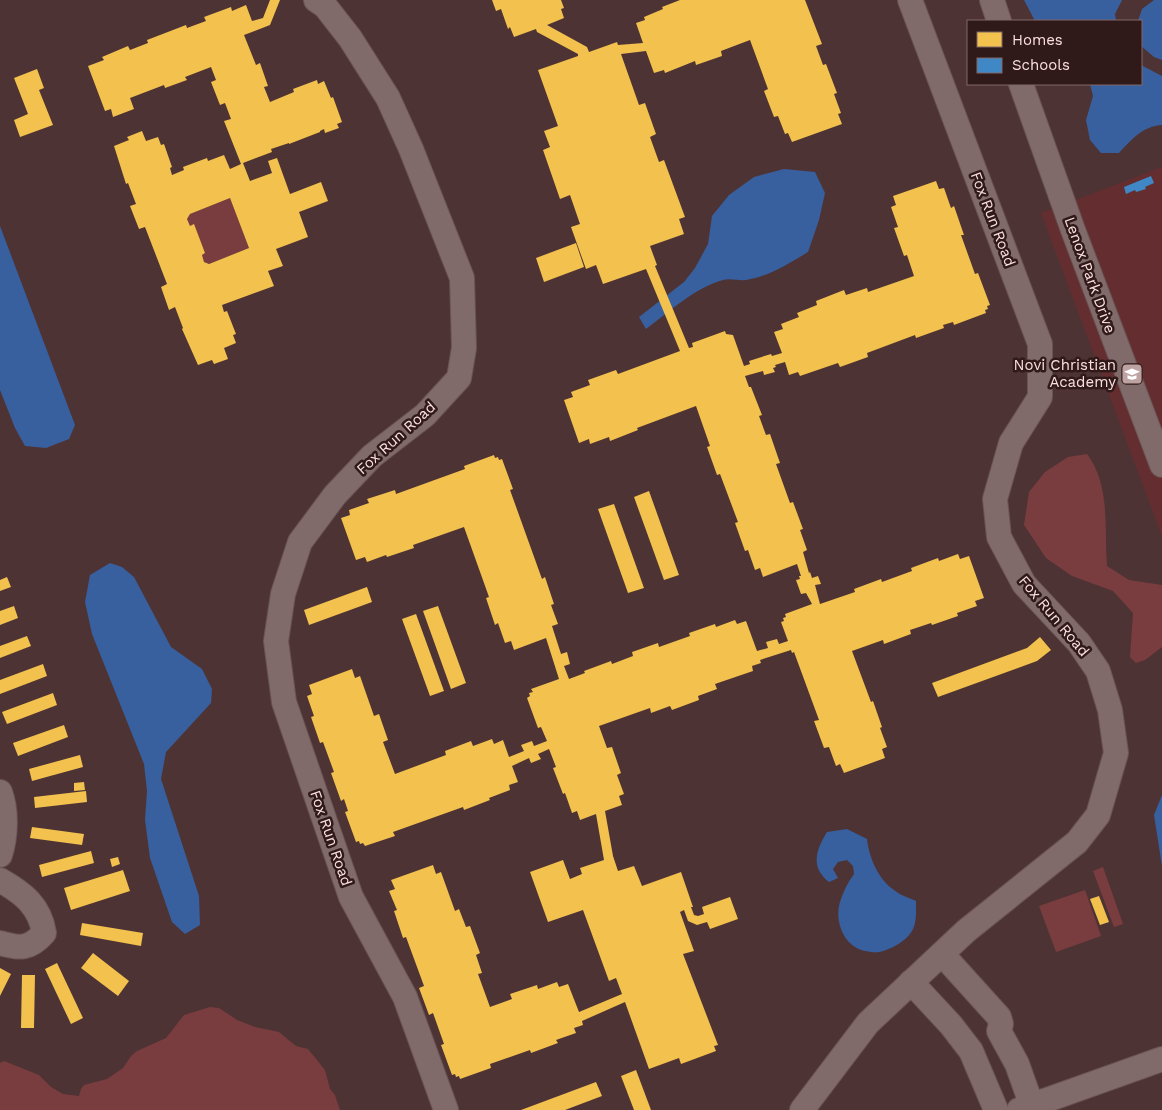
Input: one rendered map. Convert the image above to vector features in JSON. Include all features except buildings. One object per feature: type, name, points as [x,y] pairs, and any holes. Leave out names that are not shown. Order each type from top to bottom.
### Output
[{"type":"street","name":"Fox Run Road","points":[[316,0],[325,6],[350,38],[388,98],[412,148],[462,278],[464,348],[459,378],[426,415],[372,456],[335,495],[300,542],[283,594],[276,641],[284,702],[352,897],[405,997],[446,1110]]},
{"type":"street","name":"Fox Run Road","points":[[802,1110],[868,1024],[911,982],[966,931],[1077,842],[1098,815],[1116,753],[1110,710],[1098,670],[1079,643],[1024,584],[999,537],[995,498],[1012,443],[1040,397],[1040,344],[910,0]]},
{"type":"street","points":[[992,0],[999,20]]},
{"type":"street","name":"Lenox Park Drive","points":[[1021,85],[1076,239],[1162,465]]},
{"type":"street","points":[[0,792],[3,800],[4,840],[0,855]]},
{"type":"street","points":[[0,880],[21,893],[32,904],[42,919],[44,933],[35,943],[19,948],[0,942]]},
{"type":"street","points":[[936,959],[999,1017],[1001,1024],[999,1032],[1018,1064],[1026,1108],[1162,1059]]},
{"type":"street","points":[[911,982],[951,1025],[971,1051],[985,1080],[996,1110]]},
{"type":"shaded area","name":"Novi Christian Academy","points":[[1162,167],[1162,536],[1041,213]]},
{"type":"shaded area","points":[[230,198],[249,248],[209,264],[204,262],[202,255],[205,253],[193,225],[190,226],[187,219],[190,214]]},
{"type":"shaded area","points":[[1087,454],[1095,466],[1103,494],[1107,566],[1129,580],[1162,585],[1162,647],[1145,660],[1136,663],[1130,657],[1133,613],[1113,591],[1072,576],[1046,558],[1024,525],[1029,492],[1045,472],[1068,457]]},
{"type":"shaded area","points":[[1103,867],[1123,924],[1114,927],[1093,871]]},
{"type":"shaded area","points":[[1085,890],[1101,936],[1056,952],[1039,906]]},
{"type":"shaded area","points":[[210,1007],[219,1008],[237,1020],[255,1027],[279,1032],[296,1046],[308,1049],[325,1070],[330,1089],[335,1095],[340,1110],[0,1110],[0,1063],[4,1061],[39,1075],[51,1087],[63,1094],[79,1096],[84,1085],[107,1079],[123,1068],[137,1051],[166,1038],[184,1015]]},
{"type":"water","points":[[1024,0],[1122,0],[1115,14],[1116,20],[1034,20]]},
{"type":"water","points":[[1154,0],[1162,0],[1162,60],[1154,57],[1142,47],[1142,20],[1138,20],[1142,9]]},
{"type":"water","points":[[1142,66],[1162,76],[1162,125],[1143,131],[1119,153],[1101,153],[1090,140],[1086,120],[1093,96],[1090,85],[1142,85]]},
{"type":"water","points":[[784,169],[815,172],[825,193],[819,220],[808,252],[763,276],[746,280],[726,279],[713,283],[683,301],[646,329],[639,317],[684,282],[695,268],[708,244],[712,216],[729,195],[754,177]]},
{"type":"water","points":[[0,226],[75,425],[69,439],[46,448],[25,446],[15,428],[0,390]]},
{"type":"water","points":[[110,563],[122,567],[134,577],[171,647],[202,669],[212,689],[211,703],[166,752],[161,779],[199,896],[200,925],[185,934],[172,922],[150,858],[145,820],[147,791],[144,764],[92,634],[85,602],[90,575]]},
{"type":"water","points":[[1162,795],[1162,866],[1154,815]]},
{"type":"water","points":[[847,829],[867,839],[875,867],[883,880],[899,893],[916,901],[914,928],[900,943],[884,951],[872,952],[858,949],[846,939],[842,932],[838,909],[846,887],[854,874],[853,866],[847,860],[838,862],[833,869],[838,878],[829,882],[819,870],[817,864],[820,845],[827,832]]},
{"type":"place","name":"Novi Christian Academy","points":[[1132,374]]}]
